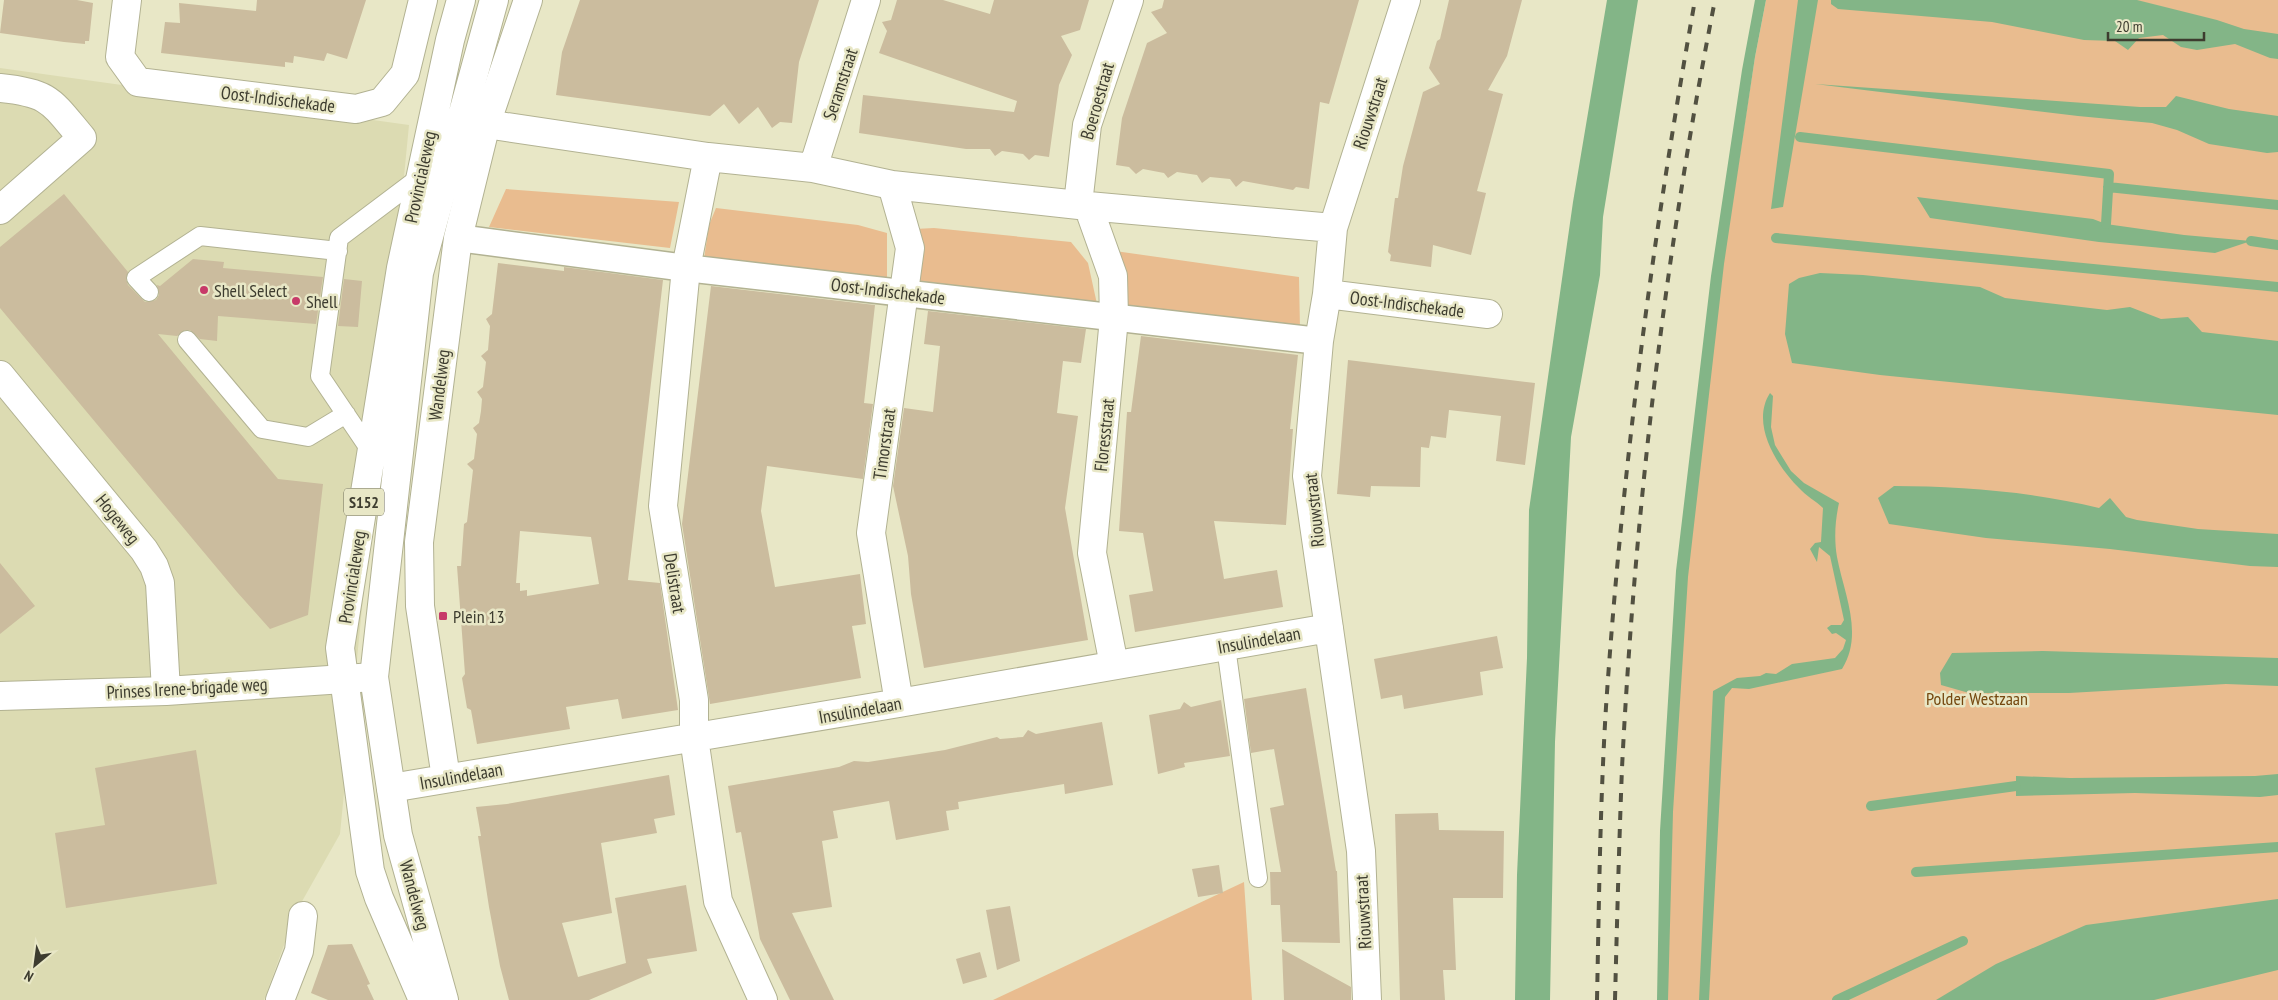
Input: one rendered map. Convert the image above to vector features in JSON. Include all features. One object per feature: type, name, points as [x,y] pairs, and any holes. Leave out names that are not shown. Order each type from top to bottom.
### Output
[{"type":"street","name":"Oost-Indischekade","points":[[127,0],[120,57],[138,82],[356,109],[382,102],[405,74],[423,0]]},
{"type":"street","name":"Provincialeweg","points":[[423,1000],[379,898],[370,871],[346,680],[340,648],[401,268],[450,40],[462,0]]},
{"type":"street","name":"Provincialeweg","points":[[391,788],[374,677],[419,273],[494,0]]},
{"type":"street","name":"Wandelweg","points":[[446,778],[420,606],[419,542],[458,238],[486,124],[528,0]]},
{"type":"street","name":"Seramstraat","points":[[813,168],[866,0]]},
{"type":"street","name":"Boeroestraat","points":[[1083,205],[1087,125],[1129,0]]},
{"type":"street","name":"Riouwstraat","points":[[1367,1000],[1361,851],[1308,476],[1318,341],[1327,294],[1333,228],[1406,0]]},
{"type":"street","points":[[0,88],[40,94],[52,102],[82,138],[0,210]]},
{"type":"street","points":[[486,124],[708,157],[813,168],[892,185],[1333,228]]},
{"type":"street","name":"Delistraat","points":[[708,157],[686,268],[663,506],[694,700],[694,738],[718,901],[763,1000]]},
{"type":"street","name":"Timorstraat","points":[[892,185],[910,248],[871,533],[899,703]]},
{"type":"street","name":"Floresstraat","points":[[1083,205],[1113,276],[1114,318],[1092,553],[1114,665]]},
{"type":"street","name":"Oost-Indischekade","points":[[458,238],[686,268],[1318,341]]},
{"type":"street","name":"Oost-Indischekade","points":[[1327,294],[1488,314]]},
{"type":"street","name":"Hogeweg","points":[[0,375],[144,550],[154,566],[160,583],[166,691]]},
{"type":"street","name":"Insulindelaan","points":[[391,788],[694,738],[1329,628]]},
{"type":"street","name":"Prinses Irene-brigade weg","points":[[0,696],[166,691],[374,677]]},
{"type":"street","name":"Wandelweg","points":[[391,788],[398,835],[444,1000]]},
{"type":"street","points":[[280,1000],[298,951],[303,916]]},
{"type":"lane","points":[[372,453],[320,376],[339,238],[420,177]]},
{"type":"lane","points":[[148,292],[136,278],[200,236],[338,251]]},
{"type":"lane","points":[[187,340],[262,429],[308,437],[346,414]]},
{"type":"lane","points":[[1226,647],[1258,878]]},
{"type":"shaded area","points":[[1607,0],[1638,0],[1603,217],[1600,275],[1571,437],[1555,742],[1550,1000],[1515,1000],[1517,875],[1527,658],[1529,510],[1573,202]]},
{"type":"shaded area","points":[[1755,0],[1766,0],[1755,57],[1724,264],[1688,577],[1673,812],[1668,1000],[1657,1000],[1660,831],[1676,571],[1711,276],[1742,70]]},
{"type":"shaded area","points":[[1798,0],[1818,0],[1783,207],[1771,209]]},
{"type":"shaded area","points":[[1831,0],[2137,0],[2217,20],[2244,29],[2278,34],[2278,59],[2270,58],[2235,44],[2197,50],[2181,47],[2163,35],[2139,38],[2128,50],[2115,41],[2084,40],[1992,22],[1838,9],[1831,4]]},
{"type":"shaded area","points":[[0,68],[409,125],[340,834],[296,912],[264,1000],[0,1000]]},
{"type":"shaded area","points":[[1815,84],[2140,107],[2166,107],[2176,96],[2229,109],[2278,116],[2278,152],[2267,153],[2209,144],[2177,130],[2152,123],[2078,116]]},
{"type":"shaded area","points":[[1917,197],[2093,219],[2106,224],[2184,235],[2251,241],[2215,253],[2099,242],[1930,218]]},
{"type":"shaded area","points":[[1820,273],[1863,275],[1980,287],[2005,298],[2107,310],[2130,307],[2161,319],[2188,317],[2202,332],[2278,341],[2278,415],[1880,375],[1792,363],[1785,334],[1789,284],[1799,278]]},
{"type":"shaded area","points":[[1770,393],[1773,396],[1771,427],[1775,445],[1791,471],[1804,483],[1839,503],[1835,530],[1836,550],[1850,614],[1851,642],[1848,656],[1842,669],[1749,689],[1732,688],[1725,697],[1709,1000],[1699,1000],[1713,691],[1737,678],[1760,676],[1766,673],[1776,674],[1792,664],[1835,658],[1843,649],[1846,640],[1836,633],[1832,634],[1827,628],[1831,625],[1841,625],[1844,620],[1830,556],[1819,547],[1817,562],[1810,549],[1815,543],[1821,542],[1823,508],[1802,491],[1791,479],[1782,468],[1769,444],[1763,418],[1765,405]]},
{"type":"shaded area","points":[[1894,486],[1997,491],[2075,502],[2099,508],[2110,498],[2126,517],[2137,520],[2198,529],[2278,534],[2278,567],[2250,566],[2110,549],[1986,538],[1889,524],[1878,498]]},
{"type":"shaded area","points":[[2043,651],[2278,658],[2278,686],[2226,684],[2069,693],[1969,693],[1941,685],[1940,673],[1952,653]]},
{"type":"shaded area","points":[[2278,774],[2278,795],[2260,797],[2135,793],[2016,796],[2016,776],[2070,778],[2255,776]]},
{"type":"shaded area","points":[[2278,899],[2278,970],[2154,1000],[1936,1000],[1996,964],[2086,925]]},
{"type":"green space","name":"Polder Westzaan","points":[[1766,0],[2278,0],[2278,1000],[1663,1000],[1671,730],[1706,373],[1755,57]]},
{"type":"green space","points":[[506,189],[679,202],[670,248],[489,227]]},
{"type":"green space","points":[[716,208],[858,225],[887,233],[887,279],[704,259],[709,225]]},
{"type":"green space","points":[[934,228],[1071,242],[1088,263],[1097,304],[917,285],[915,229]]},
{"type":"green space","points":[[1115,251],[1299,277],[1300,329],[1123,312]]},
{"type":"green space","points":[[1244,882],[1252,1000],[993,1000]]},
{"type":"building","points":[[4,0],[77,0],[93,3],[89,41],[85,41],[85,44],[0,33]]},
{"type":"building","points":[[257,0],[366,0],[347,59],[327,53],[324,61],[294,56],[293,63],[285,62],[285,67],[161,53],[165,22],[180,23],[179,3],[256,11]]},
{"type":"building","points":[[580,0],[819,0],[799,62],[792,123],[780,122],[772,128],[758,107],[739,124],[724,104],[710,116],[556,95],[562,52]]},
{"type":"building","points":[[897,0],[943,0],[990,14],[994,0],[1089,0],[1080,30],[1061,36],[1072,55],[1059,85],[1049,157],[1035,155],[1029,160],[1023,154],[1002,151],[995,156],[990,149],[966,149],[859,133],[863,95],[1014,112],[1017,101],[879,53],[887,31],[882,22],[891,20]]},
{"type":"building","points":[[1164,0],[1359,0],[1329,104],[1320,102],[1309,189],[1296,187],[1293,190],[1243,181],[1236,187],[1230,179],[1210,177],[1202,183],[1197,175],[1177,172],[1168,178],[1164,173],[1143,169],[1136,174],[1129,167],[1116,165],[1122,118],[1147,43],[1167,33],[1151,12],[1162,8]]},
{"type":"building","points":[[1449,0],[1522,0],[1507,56],[1488,90],[1503,94],[1477,191],[1486,193],[1471,255],[1433,245],[1431,267],[1390,261],[1391,255],[1388,252],[1395,198],[1398,198],[1403,166],[1423,92],[1440,84],[1429,68],[1437,41],[1440,39]]},
{"type":"building","points":[[64,194],[128,272],[126,279],[128,285],[145,302],[156,300],[159,295],[157,285],[160,286],[193,259],[224,262],[223,268],[323,277],[316,324],[218,316],[217,341],[200,339],[190,330],[185,330],[177,336],[158,334],[278,479],[323,484],[308,615],[270,629],[0,308],[0,247]]},
{"type":"building","points":[[498,263],[564,271],[564,267],[663,280],[628,580],[660,583],[678,710],[622,719],[618,699],[566,707],[570,729],[477,744],[471,710],[467,708],[462,678],[465,674],[457,566],[461,566],[464,524],[467,522],[473,470],[467,464],[474,459],[477,434],[473,428],[479,423],[481,411],[482,399],[477,392],[483,387],[486,362],[481,356],[488,350],[490,326],[486,319],[492,314]],"holes":[[[520,531],[591,537],[599,584],[527,596],[527,590],[520,591],[520,583],[516,583]]]},
{"type":"building","points":[[344,279],[362,281],[358,327],[338,326]]},
{"type":"building","points":[[711,286],[875,305],[864,403],[873,404],[863,479],[767,466],[761,511],[775,587],[860,574],[866,624],[852,626],[861,678],[710,704],[682,524]]},
{"type":"building","points":[[928,311],[1086,329],[1081,363],[1063,361],[1057,413],[1078,416],[1065,508],[1088,640],[924,668],[911,594],[908,556],[893,486],[904,408],[933,412],[940,346],[924,344]]},
{"type":"building","points":[[1141,336],[1298,355],[1290,429],[1293,429],[1286,525],[1214,521],[1224,579],[1277,570],[1283,607],[1135,632],[1129,595],[1153,591],[1143,533],[1119,531],[1127,412],[1131,412]]},
{"type":"building","points":[[1348,360],[1535,383],[1525,465],[1496,461],[1501,416],[1449,410],[1446,438],[1431,436],[1429,448],[1421,447],[1420,487],[1371,486],[1370,497],[1337,494]]},
{"type":"building","points":[[0,563],[35,606],[0,634]]},
{"type":"building","points":[[1497,636],[1503,668],[1480,672],[1483,695],[1404,709],[1402,695],[1381,699],[1374,659]]},
{"type":"building","points":[[1306,688],[1337,871],[1340,943],[1282,942],[1280,905],[1271,905],[1270,872],[1281,872],[1270,808],[1284,805],[1274,749],[1251,753],[1244,699]]},
{"type":"building","points":[[1221,700],[1230,756],[1184,763],[1185,767],[1158,774],[1149,715],[1180,709],[1184,702],[1191,707]]},
{"type":"building","points":[[1102,722],[1113,785],[1065,794],[1064,784],[958,802],[959,809],[946,811],[949,830],[896,840],[889,801],[833,811],[838,838],[822,841],[832,907],[792,913],[834,1000],[790,1000],[760,939],[741,832],[736,833],[728,786],[839,767],[854,761],[868,762],[945,750],[997,737],[1000,739],[1023,737],[1028,730],[1036,734]]},
{"type":"building","points":[[196,750],[217,884],[66,908],[55,833],[105,825],[95,768]]},
{"type":"building","points":[[669,775],[675,815],[654,819],[657,833],[601,843],[612,913],[562,923],[578,977],[626,963],[615,898],[686,885],[697,951],[647,959],[652,973],[589,1000],[509,1000],[500,966],[489,907],[478,836],[481,836],[476,807],[507,804]]},
{"type":"building","points":[[1438,813],[1439,830],[1504,831],[1503,898],[1453,898],[1456,970],[1443,970],[1445,1000],[1400,1000],[1395,814]]},
{"type":"building","points":[[1219,865],[1223,893],[1198,897],[1192,869]]},
{"type":"building","points":[[1010,906],[1020,961],[997,970],[986,910]]},
{"type":"building","points":[[352,944],[370,984],[367,985],[374,1000],[328,1000],[311,993],[328,945]]},
{"type":"building","points":[[1282,949],[1351,987],[1351,1000],[1284,1000]]},
{"type":"building","points":[[980,952],[987,977],[963,984],[956,959]]},
{"type":"waterway","points":[[1800,137],[2109,174],[2106,224]]},
{"type":"waterway","points":[[2108,187],[2278,205]]},
{"type":"waterway","points":[[1776,238],[2278,287]]},
{"type":"waterway","points":[[2251,241],[2278,245]]},
{"type":"waterway","points":[[1871,806],[2016,786]]},
{"type":"waterway","points":[[1916,872],[2278,847]]},
{"type":"waterway","points":[[1837,1000],[1963,941]]},
{"type":"railway","points":[[1597,1000],[1604,743],[1621,529],[1630,441],[1653,264],[1695,0]]},
{"type":"railway","points":[[1615,1000],[1622,768],[1635,575],[1644,478],[1667,286],[1681,190],[1715,0]]},
{"type":"place","name":"Shell Select","points":[[204,290]]},
{"type":"place","name":"Shell","points":[[296,301]]},
{"type":"place","name":"Plein 13","points":[[443,616]]}]
